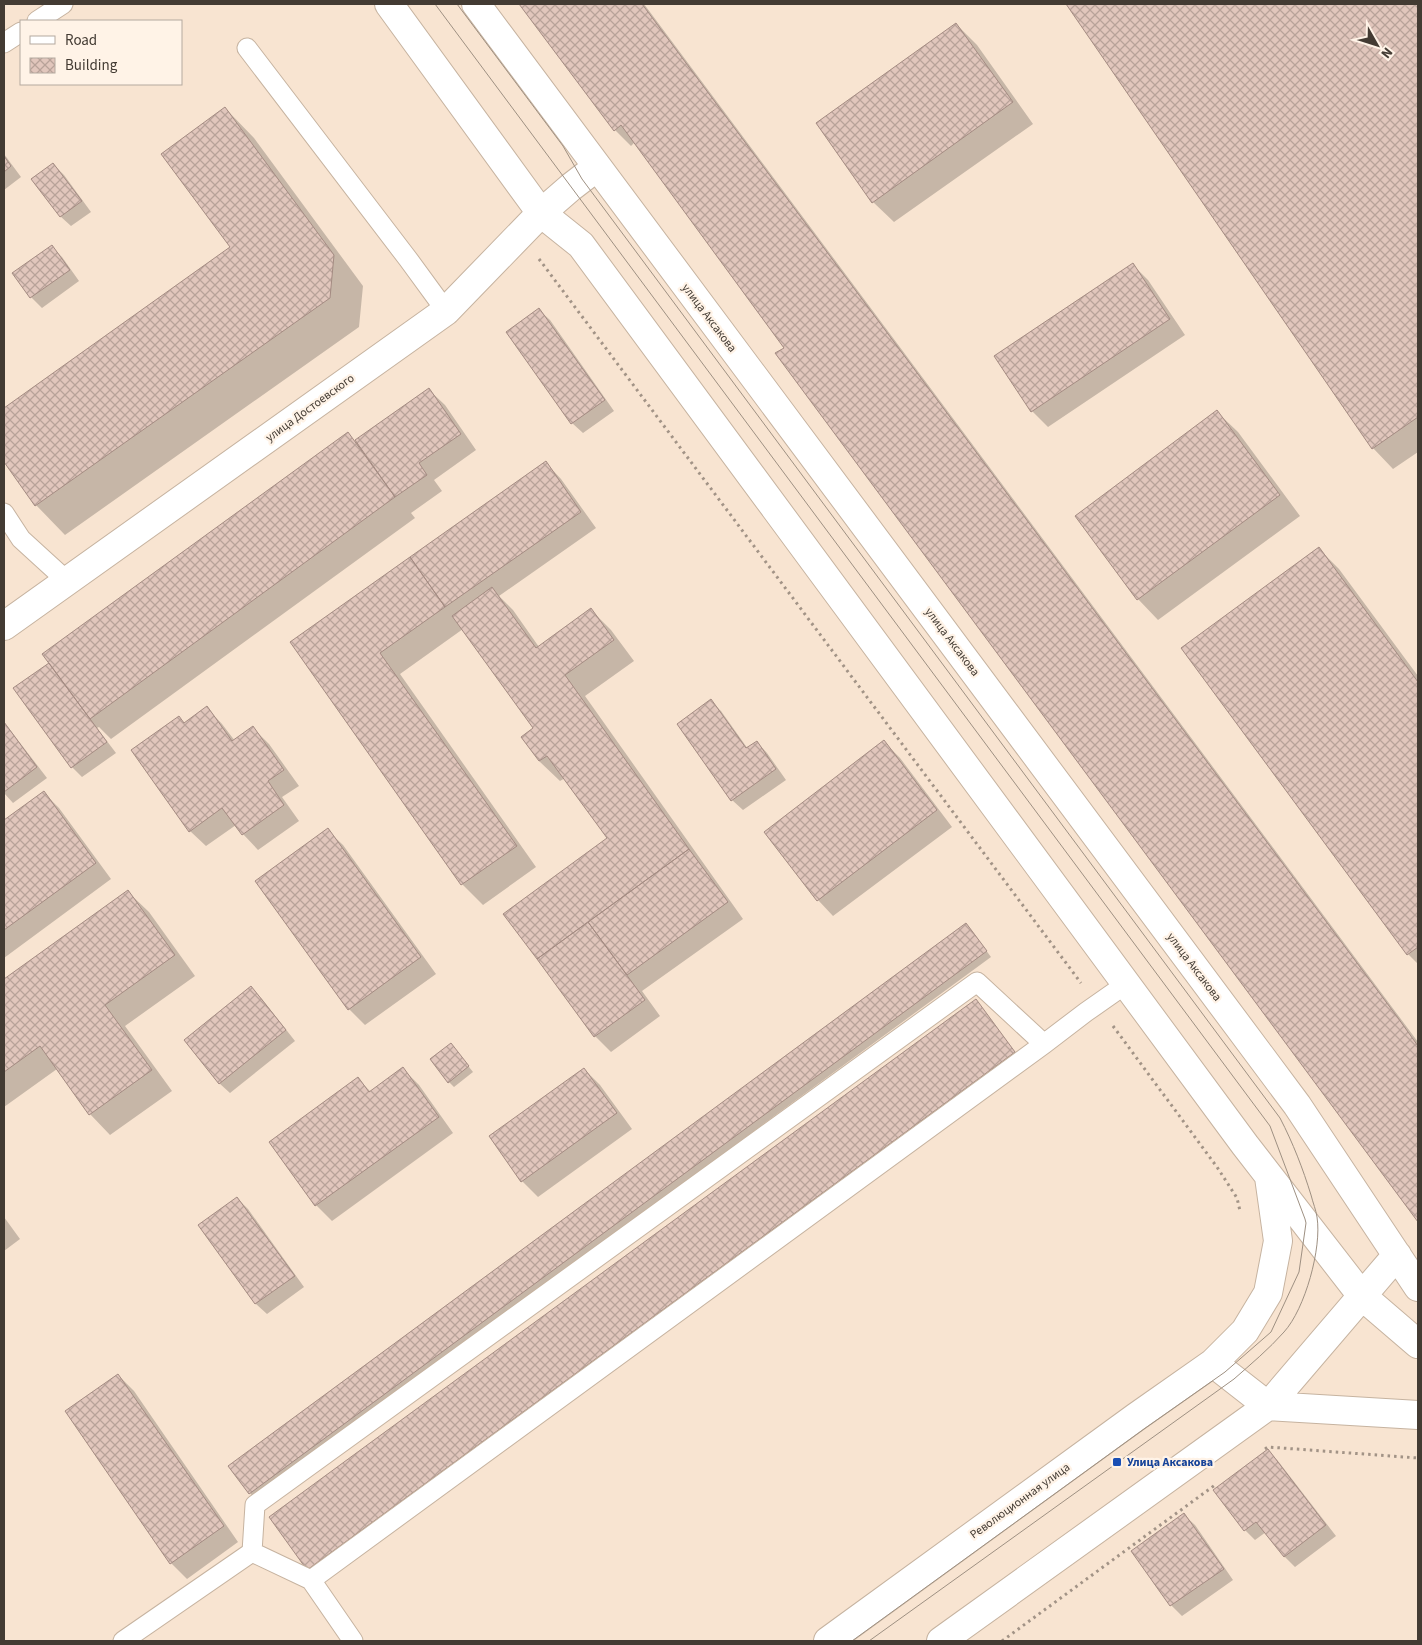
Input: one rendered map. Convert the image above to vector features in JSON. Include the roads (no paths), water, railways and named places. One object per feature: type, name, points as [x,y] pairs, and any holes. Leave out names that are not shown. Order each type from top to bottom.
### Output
[{"type":"street","points":[[389,4],[542,213],[581,245],[1245,1145],[1362,1296],[1418,1344]]},
{"type":"street","name":"улица Аксакова","points":[[476,4],[1297,1105],[1418,1287]]},
{"type":"street","name":"улица Достоевского","points":[[4,626],[446,311],[542,213],[597,167]]},
{"type":"street","name":"Революционная улица","points":[[828,1641],[1213,1363],[1245,1331],[1268,1293],[1278,1242],[1269,1176]]},
{"type":"street","points":[[941,1641],[1268,1406],[1397,1256]]},
{"type":"street","points":[[1213,1363],[1268,1406],[1418,1415]]},
{"type":"lane","points":[[39,20],[63,4]]},
{"type":"lane","points":[[4,43],[20,33]]},
{"type":"lane","points":[[247,48],[446,311]]},
{"type":"lane","points":[[4,513],[21,539],[67,581]]},
{"type":"lane","points":[[252,1552],[255,1505],[977,982],[1044,1044]]},
{"type":"lane","points":[[311,1580],[1126,984]]},
{"type":"lane","points":[[252,1552],[311,1580],[353,1641]]},
{"type":"lane","points":[[123,1641],[252,1552]]},
{"type":"tram line","points":[[435,4],[1270,1126],[1305,1219],[1299,1272],[1271,1332],[1225,1372],[852,1641]]},
{"type":"tram line","points":[[457,4],[563,146],[582,179],[1280,1118],[1301,1166],[1316,1212],[1317,1245],[1305,1294],[1292,1322],[1266,1350],[1234,1379],[869,1641]]},
{"type":"place","name":"Улица Аксакова","points":[[1117,1462]]}]
